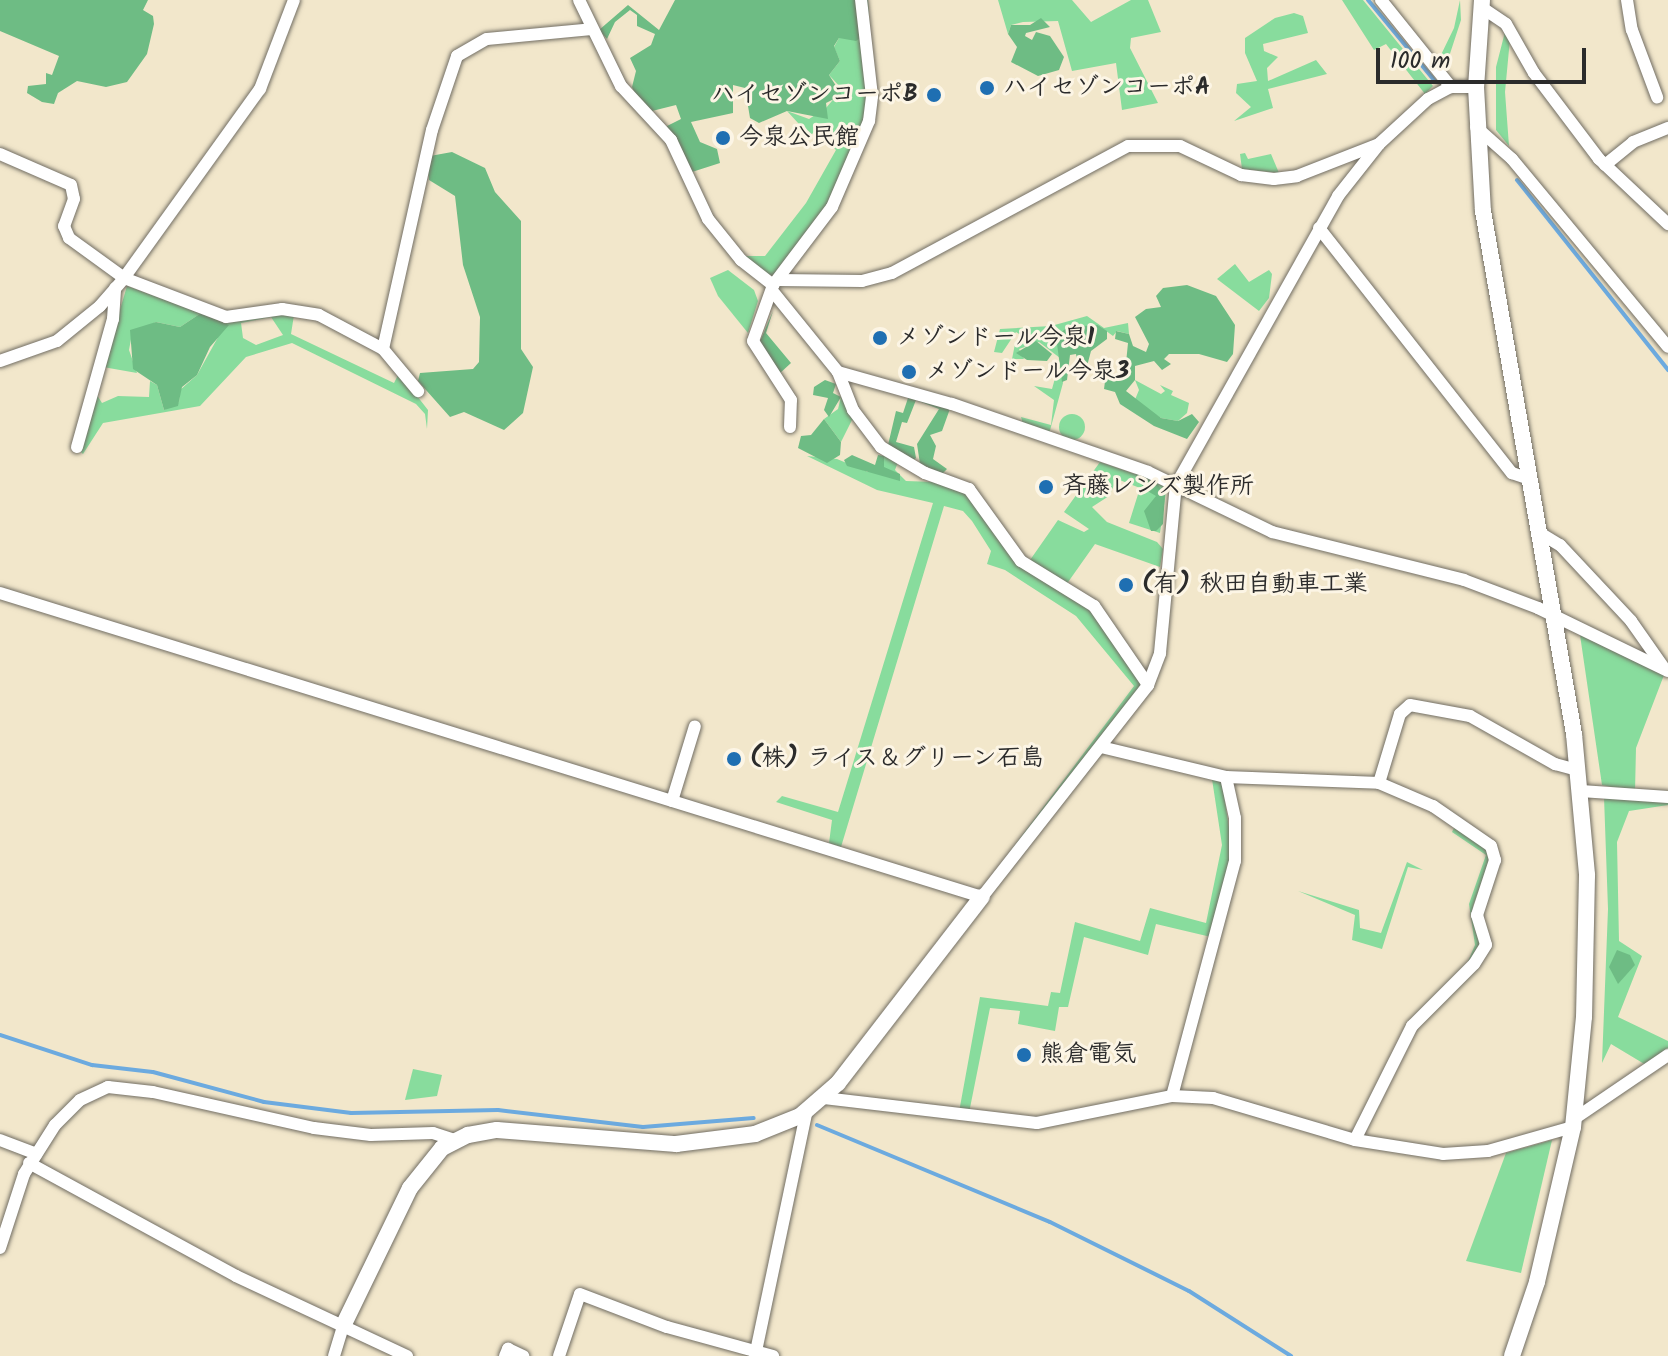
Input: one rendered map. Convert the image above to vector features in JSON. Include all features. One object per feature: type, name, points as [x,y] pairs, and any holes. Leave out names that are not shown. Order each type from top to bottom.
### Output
[{"type":"street","points":[[0,361],[57,341],[124,278],[260,89],[294,0]]},
{"type":"street","points":[[579,0],[621,86],[665,129],[722,240],[775,286],[838,372],[853,410],[881,447],[925,473],[969,489],[1021,561],[1101,614],[1148,685]]},
{"type":"street","points":[[790,427],[791,400],[753,345],[775,286],[832,207],[869,121],[872,96],[861,0]]},
{"type":"street","points":[[1381,0],[1451,87]]},
{"type":"street","points":[[1627,0],[1657,97]]},
{"type":"street","points":[[1481,3],[1476,127],[1483,211],[1581,791],[1587,947],[1573,1123],[1537,1282],[1512,1356]]},
{"type":"street","points":[[1481,3],[1506,24],[1534,73],[1605,165],[1668,224]]},
{"type":"street","points":[[383,349],[432,130],[457,56],[487,39],[592,29]]},
{"type":"street","points":[[334,1356],[343,1326],[414,1180],[428,1161],[457,1141],[497,1130],[676,1144],[755,1134],[806,1113],[824,1098],[1148,685],[1160,653],[1176,485],[1319,228],[1379,144],[1428,99],[1451,87],[1476,87]]},
{"type":"street","points":[[1476,127],[1512,159],[1668,347]]},
{"type":"street","points":[[1605,165],[1633,142],[1668,128]]},
{"type":"street","points":[[775,286],[862,281],[902,269],[965,230],[1044,194],[1128,146],[1180,146],[1241,175],[1274,179],[1297,176],[1379,144]]},
{"type":"street","points":[[0,154],[71,185],[74,199],[64,226],[69,238],[124,278],[226,317],[267,309],[310,312],[383,349],[418,391]]},
{"type":"street","points":[[1319,228],[1512,473],[1529,479]]},
{"type":"street","points":[[77,447],[113,319],[115,288]]},
{"type":"street","points":[[838,372],[1000,420],[1176,485],[1272,532],[1437,571],[1553,617],[1666,670]]},
{"type":"street","points":[[1538,532],[1560,545],[1631,621],[1658,652],[1666,670]]},
{"type":"street","points":[[0,593],[982,897]]},
{"type":"street","points":[[1379,783],[1400,714],[1410,705],[1470,716],[1555,764],[1578,770]]},
{"type":"street","points":[[672,801],[695,726]]},
{"type":"street","points":[[1101,747],[1226,777],[1379,783],[1475,831],[1491,846],[1495,860],[1477,907],[1485,939],[1481,954],[1412,1026],[1355,1140]]},
{"type":"street","points":[[1172,1096],[1235,861],[1235,818],[1226,777]]},
{"type":"street","points":[[1581,791],[1668,797]]},
{"type":"street","points":[[824,1098],[1037,1123],[1172,1096],[1237,1103],[1394,1149],[1467,1153],[1573,1123],[1668,1055]]},
{"type":"street","points":[[0,1248],[32,1158],[55,1125],[80,1100],[119,1087],[314,1128],[371,1135],[433,1133],[457,1141]]},
{"type":"street","points":[[755,1354],[806,1113]]},
{"type":"street","points":[[0,1140],[176,1245],[407,1356]]},
{"type":"street","points":[[559,1356],[580,1294],[755,1354],[773,1356]]},
{"type":"street","points":[[505,1356],[508,1349],[523,1356]]},
{"type":"green space","points":[[0,0],[148,0],[143,10],[153,16],[154,24],[147,54],[127,82],[106,87],[77,81],[58,93],[54,104],[42,102],[27,93],[28,86],[46,84],[46,73],[52,75],[59,56],[0,31]]},
{"type":"green space","points":[[675,0],[868,0],[870,31],[856,41],[839,38],[834,46],[840,61],[829,75],[842,95],[826,103],[828,119],[787,111],[759,123],[750,118],[745,88],[733,85],[733,113],[691,122],[700,142],[717,149],[720,163],[692,172],[664,135],[667,126],[681,119],[676,105],[652,111],[637,98],[632,87],[636,71],[630,58],[651,45],[655,34],[637,26],[637,15],[630,10],[615,22],[607,39],[599,30],[628,5],[659,30]]},
{"type":"green space","points":[[998,0],[1072,0],[1091,22],[1131,0],[1148,0],[1161,32],[1131,38],[1130,48],[1158,103],[1122,110],[1116,63],[1072,71],[1058,21],[1011,25],[1008,34]]},
{"type":"green space","points":[[1342,0],[1363,0],[1433,86],[1425,94],[1386,44],[1374,50]]},
{"type":"green space","points":[[1460,0],[1461,20],[1445,69],[1438,61],[1454,28]]},
{"type":"green space","points":[[1294,13],[1303,16],[1308,33],[1263,44],[1264,51],[1278,57],[1267,68],[1268,81],[1316,60],[1327,74],[1268,89],[1273,108],[1234,121],[1251,107],[1236,93],[1237,84],[1257,81],[1245,53],[1245,38],[1275,18]]},
{"type":"green space","points":[[1041,18],[1050,27],[1026,33],[1025,36],[1032,40],[1036,32],[1050,36],[1064,57],[1059,70],[1038,76],[1011,62],[1017,47],[1008,34],[1011,25],[1030,25]]},
{"type":"green space","points":[[1505,32],[1510,39],[1505,92],[1509,146],[1496,130],[1496,67]]},
{"type":"green space","points":[[860,37],[869,106],[832,202],[772,279],[744,256],[765,256],[806,203],[836,150],[815,131],[810,136],[787,111],[809,119],[826,108],[842,89],[829,75],[840,61],[834,47],[839,38]]},
{"type":"green space","points":[[452,152],[485,168],[495,192],[521,221],[521,349],[533,367],[523,413],[504,430],[464,412],[450,417],[418,381],[420,373],[473,369],[479,362],[480,317],[463,265],[455,196],[429,180],[430,156]]},
{"type":"green space","points":[[1245,153],[1248,159],[1271,154],[1279,173],[1242,169],[1240,154]]},
{"type":"green space","points":[[1235,264],[1249,282],[1269,270],[1272,274],[1269,298],[1259,311],[1217,279]]},
{"type":"green space","points":[[728,270],[754,290],[758,301],[748,333],[718,296],[710,278]]},
{"type":"green space","points":[[1187,285],[1216,296],[1235,325],[1233,354],[1227,362],[1199,354],[1169,354],[1164,359],[1171,364],[1162,370],[1154,361],[1135,366],[1135,380],[1126,391],[1161,418],[1178,421],[1192,414],[1199,422],[1187,439],[1154,426],[1120,404],[1115,392],[1104,389],[1106,374],[1119,376],[1126,363],[1128,343],[1115,339],[1116,331],[1129,334],[1133,346],[1146,352],[1149,344],[1135,317],[1146,309],[1161,307],[1156,296],[1163,288]]},
{"type":"green space","points":[[127,286],[201,313],[180,327],[156,322],[132,334],[129,350],[137,373],[103,367]]},
{"type":"green space","points":[[773,311],[766,333],[791,363],[779,374],[758,346]]},
{"type":"green space","points":[[201,313],[229,325],[210,347],[197,375],[182,387],[178,406],[164,410],[157,385],[133,369],[130,330],[156,322],[180,327]]},
{"type":"green space","points":[[263,313],[294,315],[291,334],[394,383],[399,373],[428,410],[427,429],[425,414],[416,404],[292,343],[246,357],[200,406],[103,423],[83,454],[80,451],[95,392],[102,403],[118,396],[149,397],[150,381],[157,385],[164,410],[179,402],[180,390],[197,375],[227,321]],"holes":[[[271,317],[283,335],[256,345],[243,338],[241,323]]]},
{"type":"green space","points":[[1087,316],[1104,328],[1128,323],[1129,334],[1117,331],[1113,336],[1098,325],[1074,328],[1059,342],[1060,358],[1039,342],[1019,349],[1024,359],[1012,359],[1015,344],[1024,337],[1016,332],[1002,353],[994,352],[1000,329],[1051,326]]},
{"type":"green space","points":[[1098,325],[1107,331],[1107,339],[1091,351],[1086,370],[1079,370],[1076,354],[1070,355],[1067,380],[1062,382],[1056,336],[1068,327]]},
{"type":"green space","points":[[1036,341],[1052,354],[1047,361],[1027,360],[1016,353]]},
{"type":"green space","points":[[1059,364],[1063,383],[1049,434],[1023,424],[1021,417],[1051,425],[1054,400],[1034,386],[1052,389]]},
{"type":"green space","points":[[825,380],[836,384],[833,393],[841,397],[829,417],[824,410],[828,398],[813,395],[814,387]]},
{"type":"green space","points":[[1135,380],[1161,394],[1165,391],[1160,385],[1173,391],[1171,395],[1189,403],[1187,413],[1178,421],[1161,418],[1134,402],[1139,390]]},
{"type":"green space","points":[[909,395],[951,406],[942,431],[930,435],[936,446],[933,459],[947,469],[941,475],[920,464],[917,444],[939,409],[916,400],[907,423],[902,422],[896,442],[914,447],[916,458],[912,461],[888,445],[896,411],[903,413]]},
{"type":"green space","points":[[841,397],[860,424],[852,420],[841,442],[824,419],[838,409]]},
{"type":"green space","points":[[1072,414],[1081,418],[1085,427],[1081,436],[1072,440],[1063,436],[1059,427],[1063,418]]},
{"type":"green space","points":[[824,419],[841,442],[840,455],[827,463],[798,448],[801,436],[811,435]]},
{"type":"green space","points":[[852,455],[875,465],[878,455],[884,456],[884,467],[900,474],[900,481],[847,466],[844,460]]},
{"type":"green space","points":[[807,456],[837,459],[868,472],[884,468],[884,456],[898,462],[895,470],[906,481],[934,482],[969,494],[1010,553],[1094,613],[1142,684],[985,885],[1134,686],[1076,616],[1005,570],[987,564],[991,551],[972,521],[963,511],[944,506],[841,847],[829,843],[832,820],[776,802],[782,796],[838,812],[933,503],[877,490]]},
{"type":"green space","points":[[1100,462],[1167,485],[1160,533],[1129,523],[1140,488],[1117,479],[1109,496],[1092,507],[1107,522],[1157,542],[1163,549],[1160,567],[1095,544],[1066,585],[1028,563],[1058,520],[1084,532],[1089,529],[1064,512]]},
{"type":"green space","points":[[1135,473],[1153,478],[1165,495],[1163,524],[1156,531],[1151,531],[1144,511],[1156,496],[1144,489]]},
{"type":"green space","points":[[1580,635],[1664,675],[1636,748],[1635,792],[1602,785]]},
{"type":"green space","points":[[1212,779],[1222,782],[1232,848],[1211,937],[1156,924],[1148,955],[1084,937],[1068,1007],[1059,1007],[1055,1031],[1018,1024],[1020,1011],[990,1008],[969,1113],[959,1112],[980,997],[1048,1006],[1051,992],[1060,993],[1075,922],[1140,941],[1150,908],[1206,923],[1222,845]]},
{"type":"green space","points":[[1604,797],[1668,801],[1668,805],[1629,811],[1617,842],[1619,941],[1642,956],[1618,1017],[1668,1041],[1668,1048],[1646,1065],[1611,1044],[1602,1063],[1608,909]]},
{"type":"green space","points":[[1454,828],[1486,847],[1490,858],[1473,906],[1480,943],[1466,966],[1475,945],[1469,904],[1486,855],[1452,832]]},
{"type":"green space","points":[[1407,862],[1423,870],[1408,867],[1382,949],[1352,940],[1355,915],[1298,891],[1359,910],[1360,928],[1381,933]]},
{"type":"green space","points":[[1617,950],[1630,955],[1635,965],[1618,984],[1609,967]]},
{"type":"green space","points":[[413,1069],[442,1075],[437,1096],[405,1100]]},
{"type":"green space","points":[[1552,1140],[1521,1273],[1466,1261],[1506,1153]]},
{"type":"waterway","points":[[1368,0],[1434,80]]},
{"type":"waterway","points":[[1517,180],[1668,370]]},
{"type":"waterway","points":[[0,1035],[92,1065],[153,1072],[264,1102],[351,1113],[498,1110],[643,1127],[754,1118]]},
{"type":"waterway","points":[[817,1125],[1050,1222],[1189,1291],[1291,1356]]},
{"type":"place","name":"ハイセゾンコーポA","points":[[987,88]]},
{"type":"place","name":"ハイセゾンコーポB","points":[[934,95]]},
{"type":"place","name":"今泉公民館","points":[[723,138]]},
{"type":"place","name":"メゾンドール今泉1","points":[[880,338]]},
{"type":"place","name":"メゾンドール今泉3","points":[[909,372]]},
{"type":"place","name":"斉藤レンズ製作所","points":[[1046,487]]},
{"type":"place","name":"(有) 秋田自動車工業","points":[[1126,585]]},
{"type":"place","name":"(株) ライス＆グリーン石島","points":[[734,759]]},
{"type":"place","name":"熊倉電気","points":[[1024,1055]]}]
